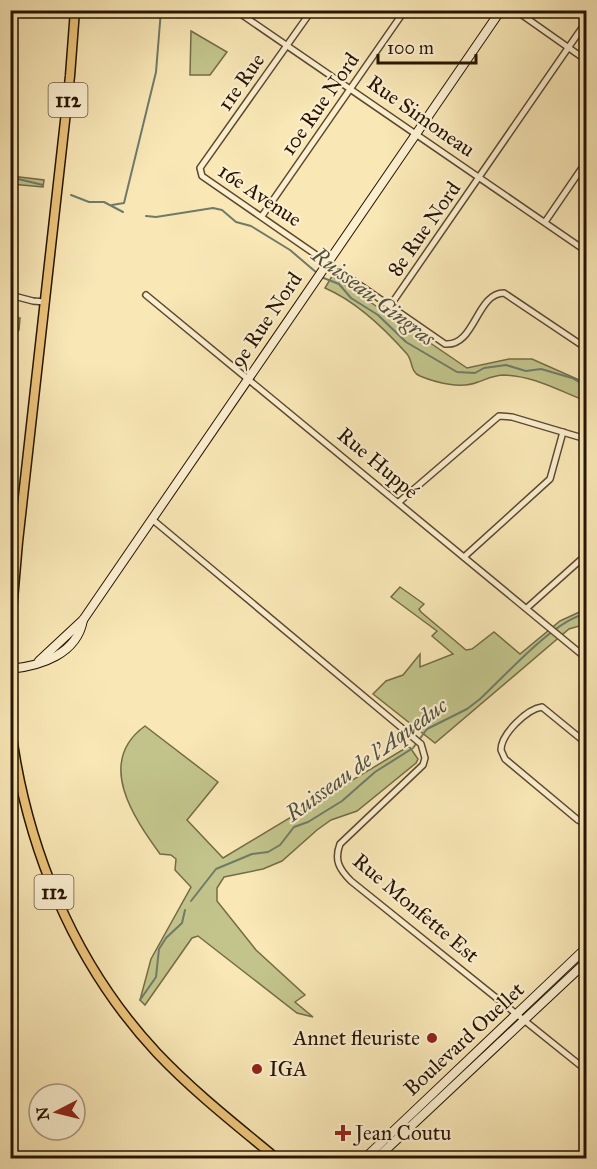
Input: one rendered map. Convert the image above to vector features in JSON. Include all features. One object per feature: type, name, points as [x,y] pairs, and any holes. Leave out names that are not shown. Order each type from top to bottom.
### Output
[{"type":"main road","name":"112","points":[[10,634],[70,76],[75,10]]},
{"type":"main road","name":"112","points":[[10,722],[18,773],[33,832],[57,899],[82,951],[114,1000],[156,1052],[193,1088],[276,1158]]},
{"type":"street","name":"Rue Simoneau","points":[[235,10],[586,251]]},
{"type":"street","name":"11e Rue","points":[[200,173],[200,168],[312,10]]},
{"type":"street","name":"10e Rue Nord","points":[[262,216],[405,10]]},
{"type":"street","name":"9e Rue Nord","points":[[10,669],[57,656],[68,649],[81,632],[83,620],[501,10]]},
{"type":"street","points":[[515,10],[586,60]]},
{"type":"street","name":"8e Rue Nord","points":[[390,306],[586,22]]},
{"type":"street","points":[[545,222],[586,162]]},
{"type":"street","name":"16e Avenue","points":[[200,173],[445,344],[451,345],[460,340],[492,296],[504,292],[586,348]]},
{"type":"street","points":[[10,295],[45,302]]},
{"type":"street","name":"Rue Huppé","points":[[146,295],[528,607],[586,658]]},
{"type":"street","points":[[399,502],[499,416],[586,439]]},
{"type":"street","points":[[464,556],[550,479],[563,432]]},
{"type":"street","name":"Rue Monfette Est","points":[[153,520],[421,744],[425,758],[423,765],[340,844],[336,853],[339,867],[351,881],[526,1019],[586,1070]]},
{"type":"street","points":[[528,607],[586,555]]},
{"type":"street","points":[[586,742],[547,708],[538,707],[530,711],[504,737],[501,745],[502,755],[578,820],[586,824]]},
{"type":"street","name":"Boulevard Ouellet","points":[[366,1158],[586,948]]},
{"type":"street","name":"Boulevard Ouellet","points":[[377,1158],[586,962]]},
{"type":"green space","points":[[191,31],[227,52],[210,75],[190,75]]},
{"type":"green space","points":[[11,176],[44,180],[43,187],[11,184]]},
{"type":"green space","points":[[332,276],[467,368],[509,359],[532,359],[586,383],[586,401],[536,381],[515,376],[497,376],[471,384],[457,385],[441,383],[420,376],[413,369],[407,354],[389,335],[358,308],[325,288]]},
{"type":"green space","points":[[10,318],[20,318],[19,330],[11,340]]},
{"type":"green space","points":[[11,349],[17,357],[11,412]]},
{"type":"green space","points":[[400,587],[424,604],[419,609],[421,612],[466,650],[472,649],[494,632],[520,654],[560,621],[586,609],[586,624],[569,629],[435,743],[373,694],[386,681],[403,675],[420,654],[420,667],[453,654],[432,636],[437,631],[391,597]]},
{"type":"green space","points":[[145,726],[218,782],[187,820],[223,858],[409,746],[418,759],[357,811],[331,820],[282,861],[263,869],[224,877],[217,888],[217,901],[256,950],[305,995],[295,1002],[313,1017],[297,1013],[198,936],[192,938],[145,1005],[140,1000],[151,959],[191,887],[175,870],[176,859],[171,855],[160,854],[150,840],[124,790],[121,773],[123,756],[130,740]]},
{"type":"waterway","points":[[112,205],[124,203],[156,72],[161,10]]},
{"type":"waterway","name":"Ruisseau Gingras","points":[[10,177],[43,185]]},
{"type":"waterway","name":"Ruisseau Gingras","points":[[71,195],[89,202],[104,202],[123,212]]},
{"type":"waterway","name":"Ruisseau Gingras","points":[[146,216],[156,217],[213,208],[222,210],[236,222],[251,226],[290,250],[317,273]]},
{"type":"waterway","name":"Ruisseau Gingras","points":[[321,277],[339,284],[351,298],[378,315],[406,342],[457,372],[475,373],[484,368],[506,365],[526,371],[541,369],[572,378],[581,383],[586,391]]},
{"type":"waterway","name":"Ruisseau de l'Aqueduc","points":[[191,901],[216,869],[252,854],[268,852],[280,845],[294,827],[308,822],[342,801],[375,772],[413,748],[427,729],[467,709],[480,699],[545,637],[574,618],[586,614]]},
{"type":"waterway","name":"Ruisseau de l'Aqueduc","points":[[140,1000],[156,977],[159,949],[166,938],[182,923],[185,910]]},
{"type":"place","name":"Annet fleuriste","points":[[432,1038]]},
{"type":"place","name":"IGA","points":[[257,1069]]},
{"type":"place","name":"Jean Coutu","points":[[343,1133]]}]
